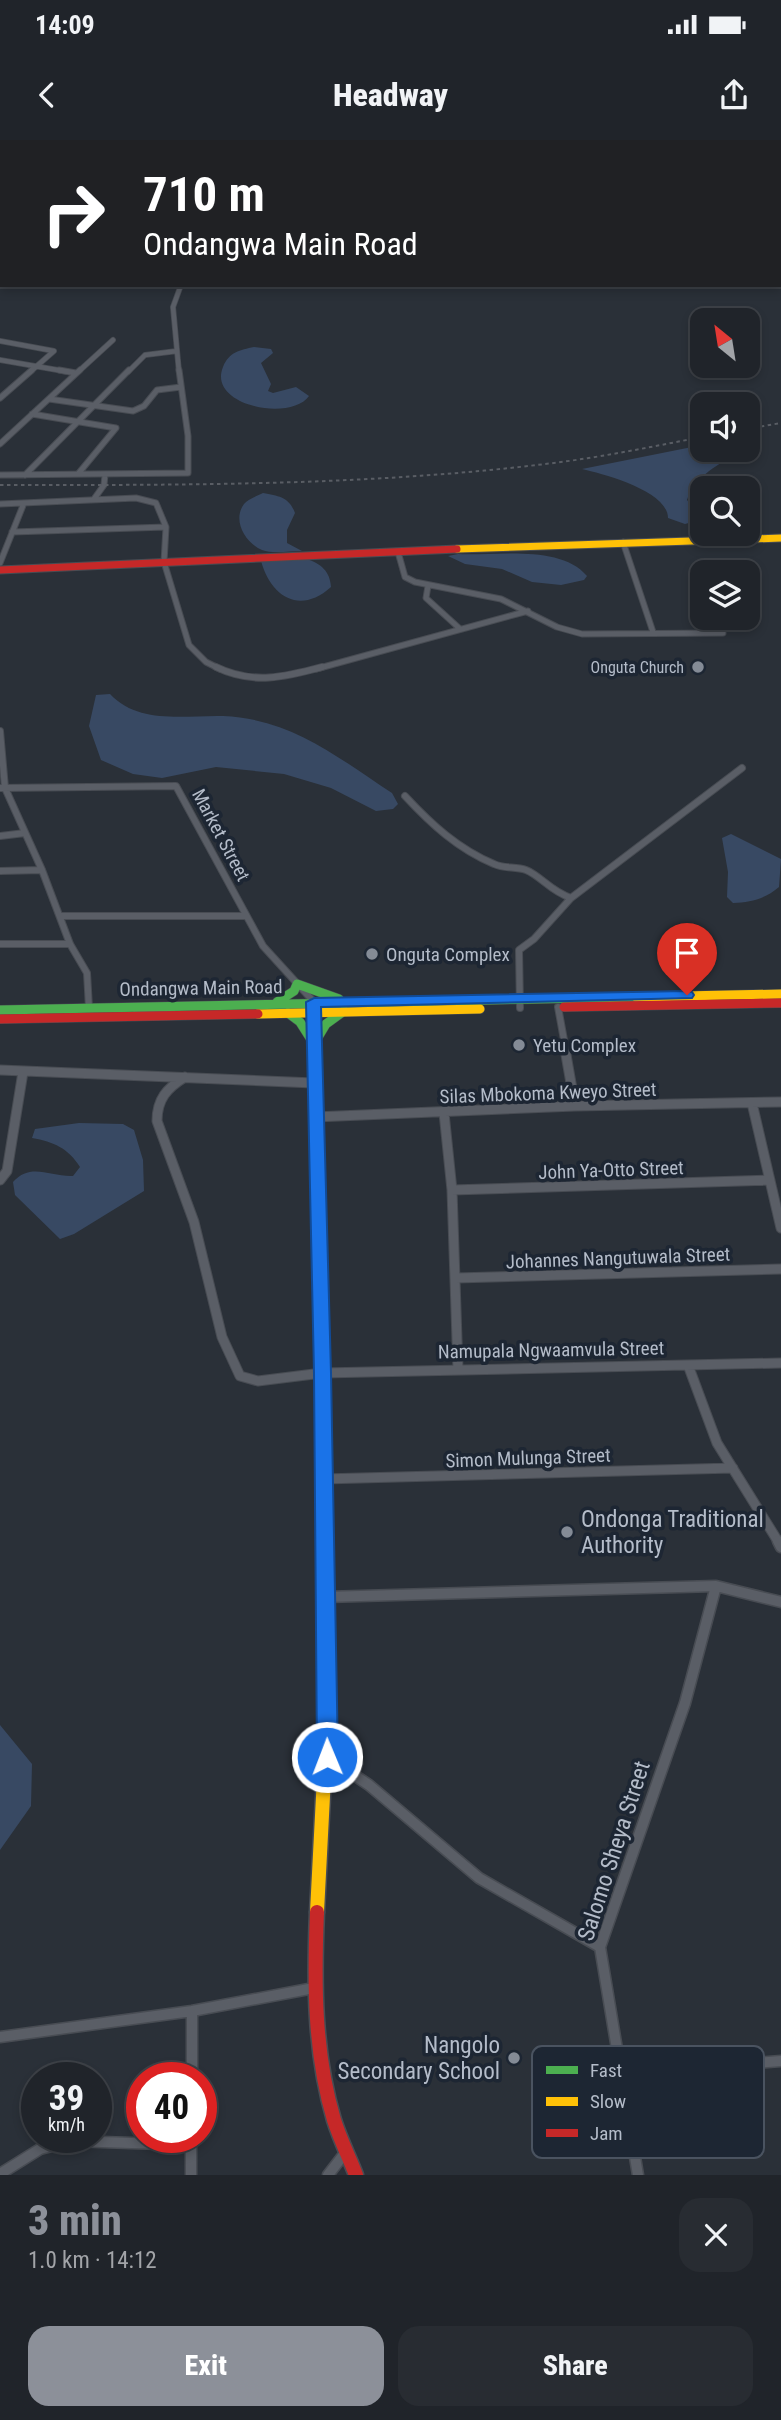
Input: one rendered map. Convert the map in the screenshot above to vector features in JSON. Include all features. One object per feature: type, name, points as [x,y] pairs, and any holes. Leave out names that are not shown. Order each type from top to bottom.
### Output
[{"type":"street","points":[[0,475],[188,473],[188,436],[173,307],[180,287]]},
{"type":"street","points":[[0,444],[3,438],[113,340]]},
{"type":"street","points":[[0,341],[54,350],[0,398]]},
{"type":"street","points":[[25,475],[76,421],[145,355],[177,351]]},
{"type":"street","points":[[0,360],[76,373]]},
{"type":"street","points":[[49,399],[133,411],[144,406],[157,390],[181,387]]},
{"type":"street","points":[[32,414],[113,426],[117,430],[78,474]]},
{"type":"street","points":[[94,499],[104,485],[105,475]]},
{"type":"street","points":[[0,504],[94,499],[149,500],[156,503],[166,527],[164,562],[189,645],[206,663],[254,680],[279,679],[528,611]]},
{"type":"street","points":[[0,563],[24,503]]},
{"type":"street","points":[[12,532],[166,527]]},
{"type":"street","points":[[0,570],[623,542],[781,538]]},
{"type":"street","points":[[623,542],[653,632]]},
{"type":"street","points":[[398,552],[405,577],[428,586],[496,596],[515,602],[550,625],[583,635],[723,633]]},
{"type":"street","points":[[428,586],[426,598],[459,628]]},
{"type":"street","points":[[0,731],[2,788],[42,870],[70,944],[87,973],[89,1008],[217,1014]]},
{"type":"street","points":[[520,1004],[519,950],[534,939],[571,898],[741,768]]},
{"type":"street","name":"Market Street","points":[[2,788],[176,786],[263,946],[314,1007]]},
{"type":"street","points":[[405,796],[427,820],[463,848],[497,866],[520,867],[554,892],[571,898]]},
{"type":"street","points":[[0,836],[25,833]]},
{"type":"street","points":[[0,871],[42,870]]},
{"type":"street","points":[[60,916],[245,916]]},
{"type":"street","points":[[0,944],[70,944]]},
{"type":"street","points":[[273,1003],[294,991],[297,984],[345,1007],[327,1024],[314,1044]]},
{"type":"street","name":"Ondangwa Main Road","points":[[520,1004],[558,1007],[781,994]]},
{"type":"street","name":"Ondangwa Main Road","points":[[0,1010],[273,1003],[314,1007],[665,1000],[781,1003]]},
{"type":"street","points":[[314,1007],[323,1373],[327,1757],[314,1988],[317,2042],[329,2104],[345,2153],[356,2175]]},
{"type":"street","name":"Ondangwa Main Road","points":[[0,1019],[288,1013],[314,1007]]},
{"type":"street","points":[[558,1007],[575,1106]]},
{"type":"street","points":[[288,1013],[300,1022],[314,1044]]},
{"type":"street","points":[[0,1070],[314,1083]]},
{"type":"street","points":[[0,1180],[7,1171],[23,1072]]},
{"type":"street","name":"Namupala Ngwaamvula Street","points":[[185,1077],[162,1094],[156,1105],[157,1121],[194,1222],[222,1337],[240,1376],[258,1381],[323,1373],[781,1363]]},
{"type":"street","name":"Silas Mbokoma Kweyo Street","points":[[315,1117],[575,1106],[781,1102]]},
{"type":"street","points":[[752,1103],[781,1228]]},
{"type":"street","points":[[444,1113],[452,1190],[458,1370]]},
{"type":"street","name":"John Ya-Otto Street","points":[[452,1190],[770,1181]]},
{"type":"street","name":"Johannes Nangutuwala Street","points":[[456,1278],[781,1269]]},
{"type":"street","points":[[688,1365],[717,1443],[781,1547]]},
{"type":"street","name":"Simon Mulunga Street","points":[[323,1479],[733,1468]]},
{"type":"street","points":[[325,1597],[716,1586],[781,1602]]},
{"type":"street","name":"Salomo Sheya Street","points":[[616,2046],[600,1947],[685,1703],[716,1586]]},
{"type":"street","points":[[327,1757],[369,1785],[471,1873],[600,1947]]},
{"type":"street","points":[[0,2037],[192,2011],[314,1988]]},
{"type":"street","points":[[192,2011],[192,2062]]},
{"type":"street","points":[[0,2175],[40,2149],[64,2142],[126,2142]]},
{"type":"street","points":[[191,2153],[191,2175]]},
{"type":"street","points":[[328,2175],[345,2153]]},
{"type":"water","points":[[254,347],[271,349],[273,353],[261,363],[271,384],[268,391],[273,393],[296,387],[309,396],[299,404],[270,409],[253,406],[227,392],[221,381],[225,362],[236,352]]},
{"type":"water","points":[[690,447],[690,462],[723,462],[704,476],[690,476],[687,500],[690,503],[690,523],[685,524],[668,518],[665,508],[647,492],[582,469]]},
{"type":"water","points":[[263,493],[283,498],[293,508],[295,513],[287,530],[287,543],[302,551],[262,550],[246,537],[240,524],[241,510],[244,504]]},
{"type":"water","points":[[508,553],[545,556],[576,566],[587,576],[584,580],[561,585],[532,582],[502,569],[465,564],[448,556]]},
{"type":"water","points":[[307,559],[324,569],[331,587],[320,595],[298,601],[279,592],[266,574],[261,561]]},
{"type":"water","points":[[110,694],[122,704],[148,714],[248,719],[292,732],[333,754],[392,793],[398,804],[393,809],[376,811],[331,788],[284,774],[216,767],[162,778],[133,774],[101,760],[89,726],[96,695]]},
{"type":"water","points":[[731,834],[781,859],[779,887],[752,901],[733,903],[727,897],[728,872],[722,838]]},
{"type":"water","points":[[79,1123],[123,1124],[134,1130],[143,1160],[144,1191],[74,1234],[60,1239],[15,1195],[13,1182],[20,1176],[34,1172],[73,1176],[80,1167],[71,1155],[54,1144],[32,1138],[35,1129]]},
{"type":"water","points":[[0,1725],[32,1764],[31,1806],[0,1850]]},
{"type":"railway","points":[[760,427],[781,423]]},
{"type":"railway","points":[[0,485],[273,483],[410,477],[565,462],[690,439]]},
{"type":"traffic: fast","points":[[277,1002],[294,991],[297,984],[339,999]]},
{"type":"traffic: fast","points":[[0,1010],[636,997]]},
{"type":"traffic: fast","points":[[314,1002],[323,1394]]},
{"type":"traffic: fast","points":[[288,1013],[300,1022],[314,1044],[326,1024],[344,1011]]},
{"type":"traffic: slow","points":[[457,549],[781,538]]},
{"type":"traffic: slow","points":[[636,997],[781,994]]},
{"type":"traffic: slow","points":[[258,1014],[480,1009]]},
{"type":"traffic: slow","points":[[317,1912],[327,1719],[323,1394]]},
{"type":"traffic: jam","points":[[0,570],[457,549]]},
{"type":"traffic: jam","points":[[564,1007],[781,1003]]},
{"type":"traffic: jam","points":[[0,1019],[258,1014]]},
{"type":"traffic: jam","points":[[317,1912],[316,1990],[322,2069],[334,2120],[356,2175]]},
{"type":"place","name":"Onguta Church","points":[[698,667]]},
{"type":"place","name":"Onguta Complex","points":[[372,954]]},
{"type":"place","name":"Yetu Complex","points":[[519,1045]]},
{"type":"place","name":"Ondonga Traditional Authority","points":[[567,1532]]},
{"type":"place","name":"Nangolo Secondary School","points":[[514,2058]]},
{"type":"route","points":[[327,1757],[323,1373],[314,1002],[687,995]]}]
